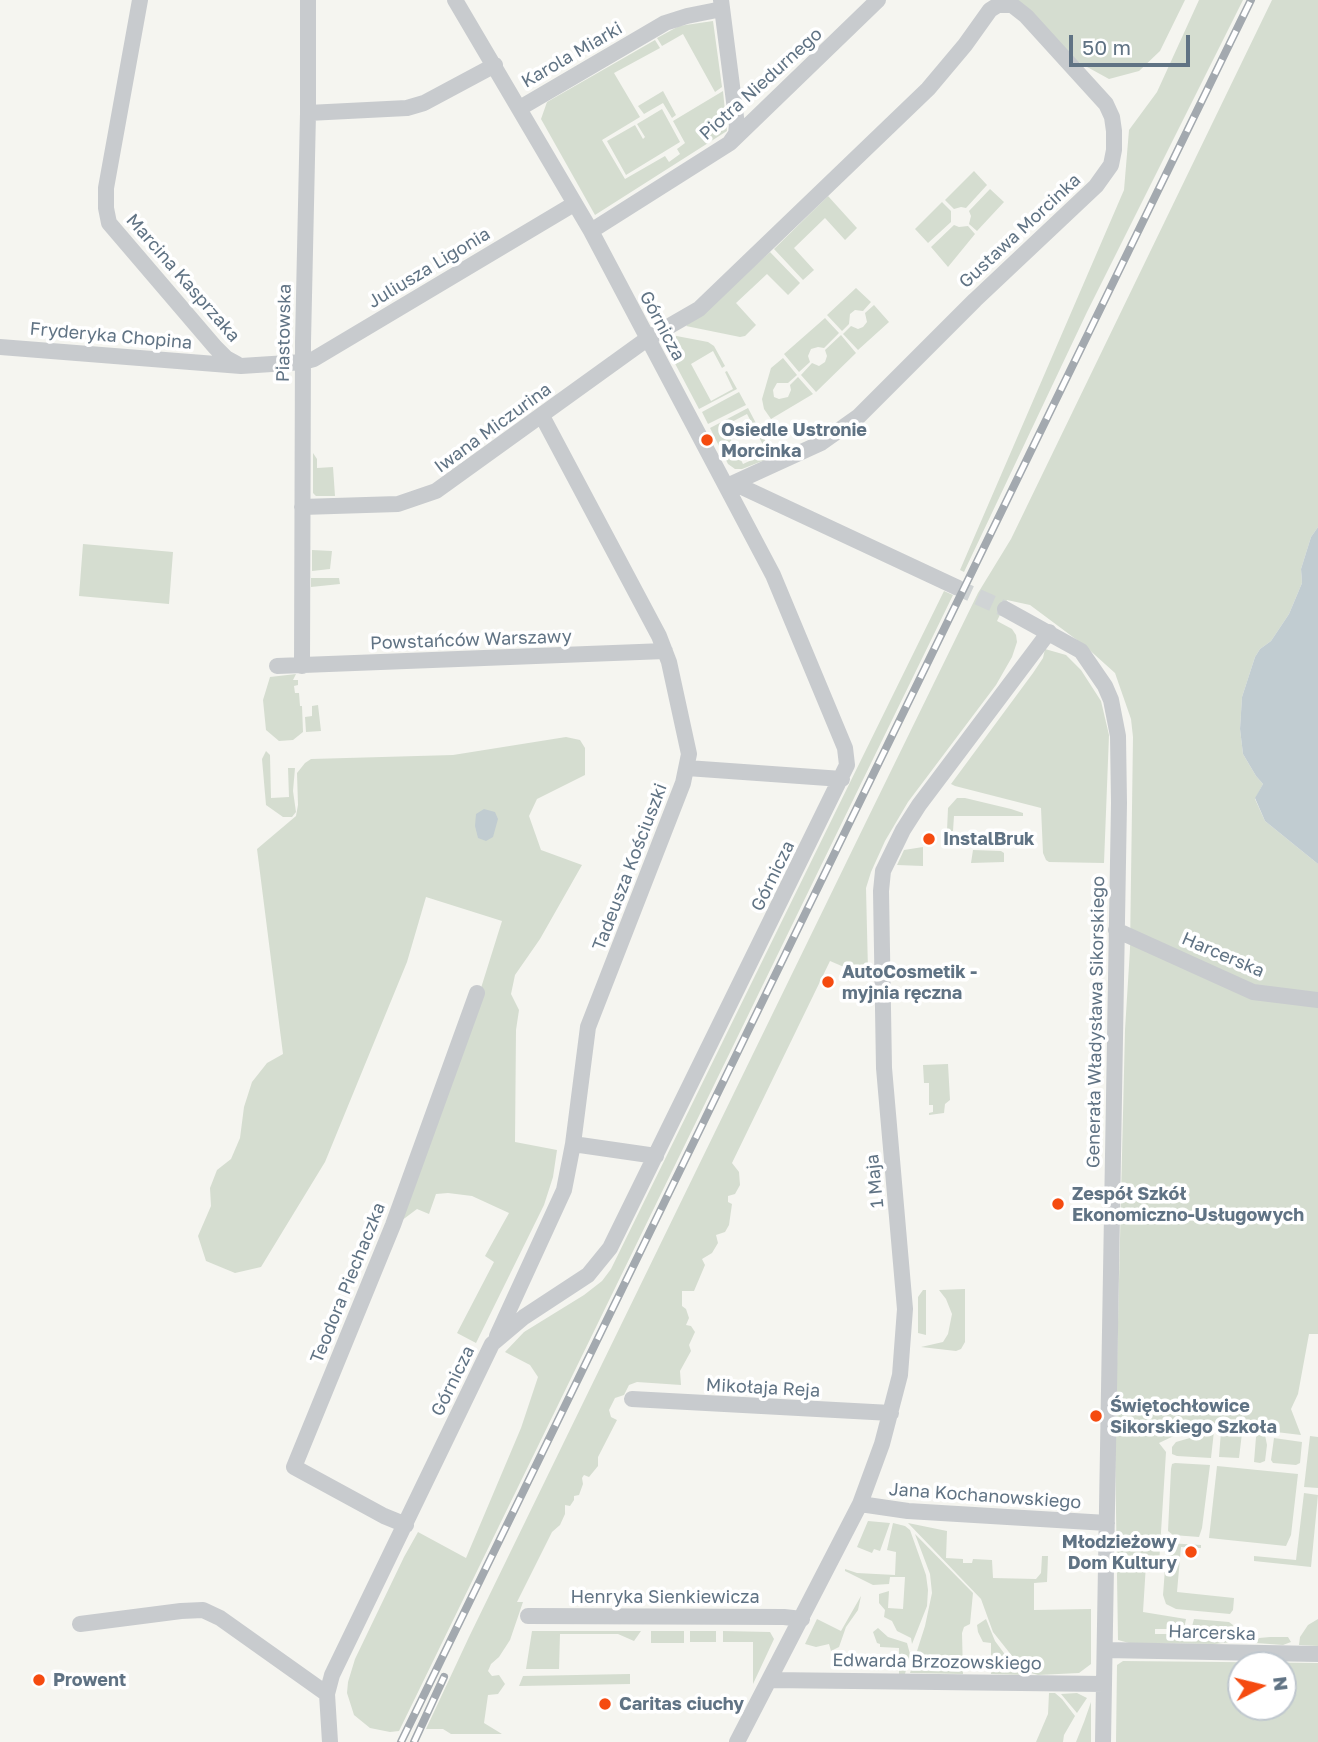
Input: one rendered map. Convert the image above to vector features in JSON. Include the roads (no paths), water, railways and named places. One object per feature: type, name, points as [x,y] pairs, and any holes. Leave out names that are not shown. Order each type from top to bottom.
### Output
[{"type":"street","name":"Marcina Kasprzaka","points":[[140,0],[106,188],[109,223],[215,347],[226,358],[241,366]]},
{"type":"street","name":"Piastowska","points":[[302,666],[308,0]]},
{"type":"street","name":"Górnicza","points":[[330,1742],[327,1694],[332,1675],[492,1344],[508,1329],[588,1275],[603,1259],[620,1232],[847,765],[845,748],[773,575],[590,231],[456,0]]},
{"type":"street","name":"Piotra Niedurnego","points":[[590,231],[730,143],[878,0]]},
{"type":"street","points":[[722,5],[737,125],[736,134],[730,143]]},
{"type":"street","name":"Karola Miarki","points":[[520,108],[664,23],[722,5]]},
{"type":"street","name":"Gustawa Morcinka","points":[[647,339],[699,309],[715,296],[918,99],[939,77],[990,10],[998,5],[1012,5],[1018,9],[1106,104],[1113,123],[1115,150],[1111,165],[1096,186],[975,300],[859,416],[821,443],[727,486]]},
{"type":"street","points":[[308,113],[407,107],[424,103],[495,65]]},
{"type":"street","name":"Juliusza Ligonia","points":[[303,362],[324,353],[574,204]]},
{"type":"street","name":"Iwana Miczurina","points":[[302,507],[398,503],[445,486],[647,339]]},
{"type":"street","name":"Fryderyka Chopina","points":[[0,347],[241,366],[303,362]]},
{"type":"street","name":"Tadeusza Kościuszki","points":[[492,1344],[564,1190],[589,1027],[678,796],[689,754],[665,651],[621,561],[542,416]]},
{"type":"street","points":[[727,486],[742,487],[956,587]]},
{"type":"street","name":"Generała Władysława Sikorskiego","points":[[1005,609],[1081,651],[1095,667],[1108,693],[1115,716],[1119,763],[1103,1742]]},
{"type":"street","name":"1 Maja","points":[[737,1742],[860,1504],[891,1413],[902,1364],[905,1309],[884,1068],[881,891],[883,870],[914,814],[1049,632]]},
{"type":"street","name":"Powstańców Warszawy","points":[[277,666],[665,651]]},
{"type":"street","points":[[687,768],[842,779]]},
{"type":"street","name":"Harcerska","points":[[1116,930],[1252,992],[1318,1000]]},
{"type":"street","name":"Teodora Piechaczka","points":[[406,1525],[384,1516],[294,1467],[393,1226],[477,993]]},
{"type":"street","points":[[573,1144],[656,1156]]},
{"type":"street","points":[[520,1288],[523,1304],[536,1310]]},
{"type":"street","name":"Mikołaja Reja","points":[[632,1399],[891,1413]]},
{"type":"street","name":"Jana Kochanowskiego","points":[[860,1504],[908,1511],[1107,1523]]},
{"type":"street","points":[[80,1624],[203,1610],[220,1618],[327,1694]]},
{"type":"street","name":"Henryka Sienkiewicza","points":[[528,1616],[802,1619]]},
{"type":"street","name":"Harcerska","points":[[1105,1650],[1318,1654]]},
{"type":"street","name":"Edwarda Brzozowskiego","points":[[770,1680],[1104,1684]]},
{"type":"tunnel","points":[[956,587],[1005,609]]},
{"type":"railway","points":[[401,1742],[1251,0]]},
{"type":"railway","points":[[414,1742],[444,1677]]},
{"type":"place","name":"Osiedle Ustronie Morcinka","points":[[707,440]]},
{"type":"place","name":"InstalBruk","points":[[929,839]]},
{"type":"place","name":"AutoCosmetik - myjnia ręczna","points":[[828,982]]},
{"type":"place","name":"Zespół Szkół Ekonomiczno-Usługowych","points":[[1058,1204]]},
{"type":"place","name":"Świętochłowice Sikorskiego Szkoła","points":[[1096,1416]]},
{"type":"place","name":"Młodzieżowy Dom Kultury","points":[[1191,1552]]},
{"type":"place","name":"Prowent","points":[[39,1680]]},
{"type":"place","name":"Caritas ciuchy","points":[[605,1704]]}]
